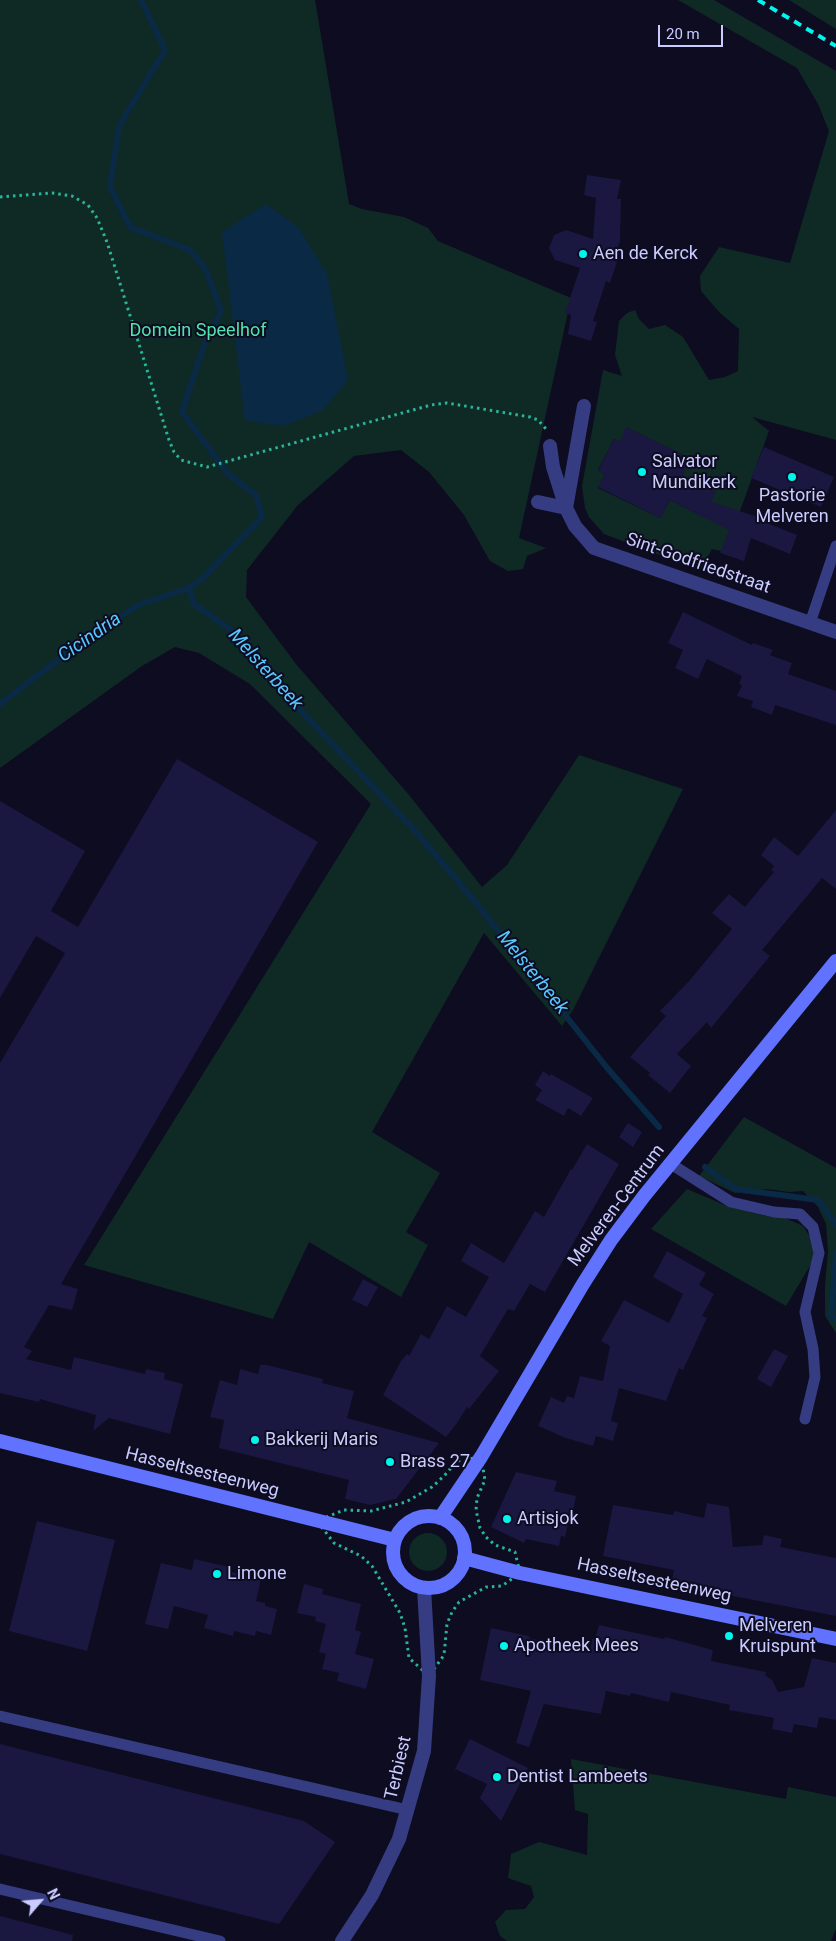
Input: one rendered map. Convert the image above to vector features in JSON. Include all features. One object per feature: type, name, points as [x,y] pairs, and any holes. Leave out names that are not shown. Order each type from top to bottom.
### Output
[{"type":"main road","name":"Melveren-Centrum","points":[[440,1518],[481,1457],[611,1240],[644,1196],[836,961]]},
{"type":"main road","name":"Hasseltsesteenweg","points":[[0,1441],[395,1540]]},
{"type":"main road","points":[[429,1516],[440,1518],[450,1523],[462,1538],[464,1558],[458,1573],[445,1584],[424,1588],[412,1584],[402,1576],[396,1565],[393,1553],[395,1540],[408,1523],[418,1518],[429,1516]]},
{"type":"main road","name":"Hasseltsesteenweg","points":[[464,1558],[520,1572],[836,1638]]},
{"type":"street","points":[[538,502],[566,508],[584,406]]},
{"type":"street","name":"Sint-Godfriedstraat","points":[[550,446],[553,467],[566,508],[575,526],[594,548],[836,632]]},
{"type":"street","name":"Terbiest","points":[[342,1941],[372,1895],[399,1839],[424,1751],[429,1676],[424,1588]]},
{"type":"lane","points":[[810,623],[836,546]]},
{"type":"lane","points":[[671,1164],[732,1202],[774,1212],[800,1214],[813,1228],[819,1253],[805,1312],[813,1349],[815,1377],[805,1419]]},
{"type":"lane","points":[[0,1716],[408,1810]]},
{"type":"lane","points":[[0,1889],[220,1941]]},
{"type":"path","points":[[0,197],[52,193],[72,196],[88,206],[97,218],[107,242],[174,452],[181,460],[206,467],[431,405],[447,403],[534,418],[541,422],[546,429],[550,446]]},
{"type":"path","points":[[481,1457],[485,1480],[477,1498],[476,1510],[480,1528],[495,1545],[515,1552],[520,1572],[502,1586],[486,1586],[459,1602],[447,1624],[444,1655],[429,1676],[409,1658],[406,1628],[372,1566],[361,1556],[334,1543],[317,1521],[344,1510],[371,1512],[406,1502],[432,1487],[457,1462],[481,1457]]},
{"type":"green space","name":"Domein Speelhof","points":[[0,0],[315,0],[349,204],[362,209],[404,217],[428,228],[438,241],[571,298],[519,538],[546,548],[527,556],[523,569],[508,571],[490,561],[464,515],[429,472],[401,450],[354,456],[298,505],[247,570],[246,597],[296,664],[409,795],[482,887],[507,865],[579,755],[683,789],[573,1010],[562,1026],[484,933],[372,1132],[440,1173],[406,1232],[428,1245],[401,1297],[309,1242],[273,1319],[84,1265],[371,804],[250,684],[199,653],[175,647],[142,666],[0,768]]},
{"type":"green space","points":[[678,0],[714,0],[836,71],[836,440],[752,417],[769,431],[725,552],[712,549],[701,569],[694,568],[604,534],[589,517],[585,508],[582,486],[603,370],[622,376],[615,355],[619,321],[627,313],[635,310],[639,319],[649,329],[665,325],[683,337],[709,380],[725,377],[738,371],[739,329],[720,313],[701,291],[700,276],[719,247],[790,263],[829,131],[818,104],[797,68]],"holes":[[[627,428],[689,458],[682,477],[715,492],[704,517],[670,500],[660,518],[598,488],[605,474],[598,470],[614,439],[620,442]]]},
{"type":"green space","points":[[789,0],[836,0],[836,29]]},
{"type":"green space","points":[[744,1117],[836,1168],[836,1333],[825,1316],[828,1251],[826,1224],[818,1207],[803,1191],[789,1192],[767,1189],[735,1193],[699,1176]]},
{"type":"green space","points":[[687,1189],[727,1206],[766,1216],[783,1217],[803,1226],[814,1243],[813,1261],[786,1306],[651,1229]]},
{"type":"green space","points":[[428,1533],[442,1538],[447,1552],[442,1566],[428,1571],[414,1566],[409,1552],[414,1538]]},
{"type":"green space","points":[[571,1759],[786,1799],[788,1787],[836,1797],[836,1929],[831,1941],[507,1941],[500,1936],[495,1922],[506,1910],[525,1909],[534,1897],[531,1886],[508,1878],[511,1854],[539,1842],[587,1855],[588,1814],[575,1810]]},
{"type":"water","points":[[266,204],[298,227],[327,274],[348,380],[323,410],[284,426],[245,421],[222,232]]},
{"type":"building","name":"Aen de Kerck","points":[[587,175],[621,180],[617,199],[621,199],[620,242],[612,260],[617,262],[610,283],[606,281],[593,321],[597,322],[591,341],[568,334],[571,315],[565,313],[580,268],[555,260],[549,248],[554,235],[566,230],[593,239],[596,198],[584,195]]},
{"type":"building","name":"Salvator Mundikerk","points":[[626,427],[689,458],[682,477],[716,492],[711,502],[758,517],[757,519],[797,535],[790,554],[751,538],[744,561],[720,553],[729,530],[670,500],[660,518],[598,487],[605,474],[598,471],[614,439],[620,442]]},
{"type":"building","name":"Pastorie Melveren","points":[[764,447],[834,477],[821,507],[751,478]]},
{"type":"building","points":[[683,612],[752,645],[753,643],[773,650],[770,655],[792,663],[788,674],[836,691],[836,725],[775,705],[772,715],[751,707],[753,701],[737,696],[742,685],[739,684],[742,676],[707,659],[698,679],[675,668],[683,650],[668,643]]},
{"type":"building","points":[[177,759],[318,842],[61,1284],[78,1289],[72,1310],[49,1305],[24,1347],[32,1351],[26,1359],[71,1370],[74,1357],[145,1374],[146,1369],[165,1373],[164,1379],[183,1384],[170,1434],[109,1418],[93,1431],[96,1415],[40,1399],[39,1402],[0,1393],[0,1063],[65,953],[36,936],[0,998],[0,801],[85,851],[51,911],[78,927]]},
{"type":"building","points":[[836,810],[836,889],[822,878],[762,950],[770,956],[711,1028],[707,1022],[677,1054],[691,1066],[670,1093],[630,1057],[666,1016],[660,1011],[690,980],[732,929],[712,913],[729,894],[745,907],[774,872],[771,870],[774,866],[761,855],[774,837],[798,856]]},
{"type":"building","points":[[543,1071],[593,1098],[581,1116],[568,1108],[564,1116],[535,1100],[542,1090],[535,1085]]},
{"type":"building","points":[[628,1123],[642,1132],[633,1147],[619,1137]]},
{"type":"building","points":[[587,1144],[619,1164],[545,1292],[530,1284],[514,1311],[508,1309],[480,1356],[499,1371],[469,1409],[467,1407],[446,1437],[383,1395],[401,1361],[407,1354],[409,1356],[421,1334],[429,1339],[447,1306],[466,1317],[489,1277],[461,1261],[471,1243],[504,1263],[535,1211],[544,1217]]},
{"type":"building","points":[[667,1251],[706,1273],[699,1285],[714,1294],[702,1316],[707,1318],[683,1370],[679,1368],[666,1401],[619,1388],[611,1421],[618,1423],[613,1441],[596,1436],[593,1446],[566,1438],[538,1426],[551,1397],[564,1403],[567,1396],[574,1398],[580,1376],[603,1381],[610,1346],[601,1341],[624,1300],[669,1323],[683,1294],[653,1277]]},
{"type":"building","points":[[363,1279],[378,1287],[367,1307],[352,1300]]},
{"type":"building","points":[[774,1349],[788,1356],[771,1387],[757,1379]]},
{"type":"building","points":[[260,1365],[267,1365],[323,1379],[322,1383],[354,1391],[347,1418],[439,1443],[396,1499],[370,1505],[345,1499],[349,1480],[219,1448],[224,1420],[210,1417],[220,1380],[237,1385],[240,1369],[258,1374]]},
{"type":"building","points":[[516,1472],[557,1481],[554,1491],[576,1496],[571,1520],[569,1520],[565,1537],[561,1536],[559,1546],[526,1539],[524,1543],[491,1527]]},
{"type":"building","points":[[707,1503],[729,1507],[733,1547],[762,1545],[764,1535],[782,1539],[780,1547],[836,1558],[836,1616],[671,1584],[674,1570],[603,1556],[613,1505],[673,1515],[674,1511],[704,1518]]},
{"type":"building","points":[[37,1521],[115,1540],[87,1651],[9,1631]]},
{"type":"building","points":[[194,1559],[229,1567],[228,1571],[261,1579],[256,1601],[277,1609],[271,1635],[256,1631],[255,1636],[234,1631],[233,1636],[204,1628],[208,1615],[174,1606],[168,1629],[145,1624],[161,1563],[192,1570]]},
{"type":"building","points":[[304,1584],[323,1589],[322,1594],[361,1604],[355,1630],[361,1632],[355,1654],[374,1659],[366,1689],[337,1681],[339,1673],[322,1669],[326,1654],[319,1652],[326,1624],[315,1621],[316,1617],[297,1613]]},
{"type":"building","points":[[599,1625],[664,1639],[665,1637],[713,1650],[711,1661],[766,1672],[765,1675],[772,1680],[778,1692],[804,1687],[812,1658],[836,1663],[836,1720],[819,1717],[817,1728],[794,1724],[792,1733],[772,1729],[774,1718],[729,1710],[730,1705],[671,1692],[669,1702],[631,1693],[630,1696],[606,1691],[601,1714],[544,1704],[529,1747],[516,1743],[531,1691],[480,1680],[491,1628],[590,1651],[592,1639],[595,1639]]},
{"type":"building","name":"Dentist Lambeets","points":[[470,1739],[528,1768],[501,1821],[480,1798],[487,1784],[455,1769]]},
{"type":"building","points":[[0,1744],[304,1821],[335,1842],[279,1924],[0,1854]]},
{"type":"building","points":[[0,1916],[73,1935],[72,1941],[0,1941]]},
{"type":"waterway","name":"Melsterbeek","points":[[141,0],[165,50],[119,126],[110,187],[130,227],[190,250],[206,270],[221,311],[204,345],[182,412],[228,474],[256,495],[262,517],[203,578],[189,588],[194,604],[238,635],[303,713],[416,832],[477,904],[608,1069],[659,1127]]},
{"type":"waterway","name":"Cicindria","points":[[0,704],[97,630],[141,604],[189,588]]},
{"type":"waterway","name":"Melsterbeek","points":[[705,1167],[735,1189],[818,1200],[836,1224]]},
{"type":"waterway","name":"Melsterbeek","points":[[836,1253],[831,1317],[836,1319]]},
{"type":"railway","points":[[758,0],[836,46]]},
{"type":"place","name":"Aen de Kerck","points":[[583,254]]},
{"type":"place","name":"Salvator Mundikerk","points":[[642,472]]},
{"type":"place","name":"Pastorie Melveren","points":[[792,477]]},
{"type":"place","name":"Bakkerij Maris","points":[[255,1440]]},
{"type":"place","name":"Brass 27","points":[[390,1462]]},
{"type":"place","name":"Artisjok","points":[[507,1519]]},
{"type":"place","name":"Limone","points":[[217,1574]]},
{"type":"place","name":"Melveren Kruispunt","points":[[729,1636]]},
{"type":"place","name":"Apotheek Mees","points":[[504,1646]]},
{"type":"place","name":"Dentist Lambeets","points":[[497,1777]]}]
